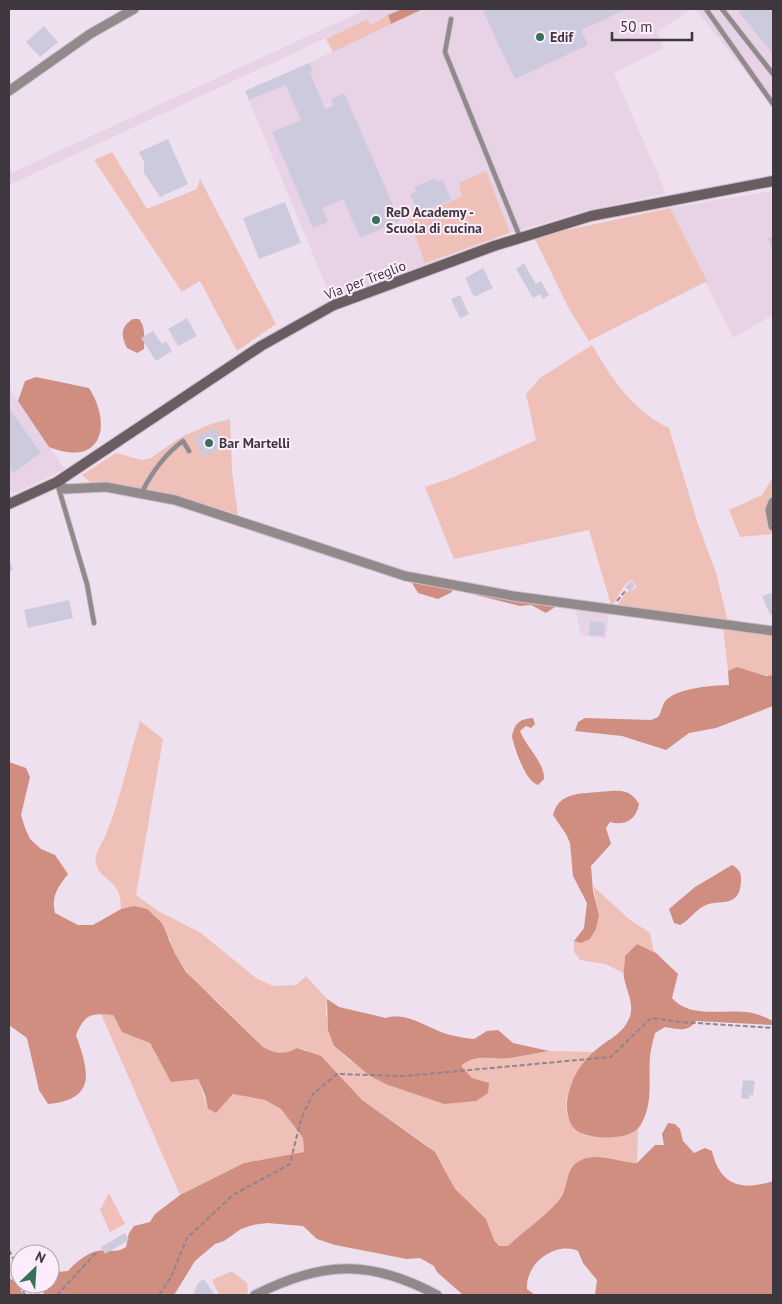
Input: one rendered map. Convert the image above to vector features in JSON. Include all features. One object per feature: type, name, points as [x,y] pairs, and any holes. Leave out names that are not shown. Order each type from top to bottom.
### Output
[{"type":"main road","name":"Via per Treglio","points":[[9,504],[57,482],[299,323],[334,305],[520,237],[591,216],[773,181]]},
{"type":"street","points":[[9,91],[90,34],[134,9]]},
{"type":"street","points":[[57,482],[65,488],[106,487],[142,492],[175,500],[257,525],[396,574],[513,596],[773,632]]},
{"type":"street","points":[[773,502],[770,510],[773,526]]},
{"type":"street","points":[[255,1295],[306,1273],[343,1268],[403,1278],[437,1295]]},
{"type":"lane","points":[[706,9],[773,104]]},
{"type":"lane","points":[[722,9],[773,74]]},
{"type":"lane","points":[[451,19],[444,52],[520,237]]},
{"type":"lane","points":[[142,492],[151,475],[170,451],[182,441],[190,452]]},
{"type":"lane","points":[[57,482],[88,584],[94,623]]},
{"type":"path","points":[[159,1295],[171,1277],[187,1238],[233,1195],[290,1164],[301,1120],[313,1094],[337,1074],[405,1076],[611,1057],[650,1018],[680,1022],[773,1028]]},
{"type":"path","points":[[57,1295],[96,1254]]},
{"type":"shaded area","points":[[361,9],[400,9],[371,25],[367,19],[9,185],[9,174],[343,20],[362,11]]},
{"type":"shaded area","points":[[402,9],[423,9],[391,24],[388,15]]},
{"type":"shaded area","points":[[423,9],[692,9],[657,32],[663,48],[614,73],[666,193],[581,212],[505,234],[332,300],[245,91]]},
{"type":"shaded area","points":[[695,9],[773,9],[773,98],[769,101]]},
{"type":"shaded area","points":[[388,15],[391,24],[333,52],[326,39],[367,19],[371,25]]},
{"type":"shaded area","points":[[112,152],[147,209],[197,189],[200,179],[276,324],[237,351],[200,281],[182,292],[94,160]]},
{"type":"shaded area","points":[[486,171],[510,233],[425,263],[409,218],[462,197],[459,183]]},
{"type":"shaded area","points":[[773,191],[773,315],[733,338],[670,208]]},
{"type":"shaded area","points":[[670,208],[707,281],[589,341],[568,307],[534,237]]},
{"type":"shaded area","points":[[133,319],[139,319],[144,333],[144,349],[137,353],[127,348],[123,336],[124,328]]},
{"type":"shaded area","points":[[592,345],[624,393],[645,413],[669,428],[698,524],[716,573],[728,622],[617,606],[625,593],[637,587],[631,580],[624,586],[613,605],[611,605],[589,530],[454,559],[425,487],[454,477],[536,440],[526,394],[540,378]]},
{"type":"shaded area","points":[[36,377],[89,388],[96,402],[101,429],[98,440],[91,448],[81,452],[67,452],[49,447],[18,401],[25,381]]},
{"type":"shaded area","points":[[9,388],[65,469],[13,494],[9,488]]},
{"type":"shaded area","points":[[230,419],[232,471],[238,515],[184,499],[90,482],[82,475],[116,453],[142,460],[151,458],[181,437],[211,424]]},
{"type":"shaded area","points":[[773,477],[773,494],[768,512],[772,534],[740,537],[729,510],[762,495]]},
{"type":"shaded area","points":[[409,578],[558,605],[546,613],[531,605],[520,606],[452,589],[452,592],[438,599],[418,593]]},
{"type":"shaded area","points":[[575,607],[609,612],[606,639],[581,635]]},
{"type":"shaded area","points":[[723,628],[773,634],[773,675],[739,669],[728,671]]},
{"type":"shaded area","points":[[737,667],[766,676],[773,675],[773,706],[716,728],[689,733],[666,750],[622,736],[575,731],[578,722],[585,718],[651,720],[658,717],[664,703],[676,694],[694,688],[729,685],[728,671]]},
{"type":"shaded area","points":[[533,718],[535,724],[531,728],[526,726],[520,731],[544,773],[544,779],[538,785],[529,778],[525,771],[512,737],[514,728],[518,723],[525,719]]},
{"type":"shaded area","points":[[140,721],[163,739],[136,895],[158,911],[201,933],[256,978],[273,986],[296,985],[306,976],[327,999],[326,1014],[334,1046],[349,1060],[388,1085],[444,1104],[472,1078],[460,1066],[469,1060],[483,1056],[508,1058],[549,1051],[595,1052],[578,1072],[569,1090],[566,1108],[568,1116],[583,1135],[612,1136],[638,1129],[637,1163],[595,1157],[576,1163],[569,1171],[564,1191],[557,1202],[508,1246],[499,1246],[494,1240],[486,1219],[454,1189],[442,1164],[429,1147],[362,1100],[306,1050],[297,1048],[280,1053],[263,1047],[216,1000],[195,983],[174,954],[170,939],[134,906],[121,909],[118,891],[102,875],[96,864],[96,856],[106,836],[117,805]]},
{"type":"shaded area","points":[[9,762],[26,768],[30,777],[21,815],[30,839],[41,849],[55,855],[68,874],[56,892],[54,902],[55,913],[78,925],[93,925],[121,909],[134,906],[147,909],[162,923],[175,954],[186,972],[263,1047],[280,1053],[297,1048],[321,1056],[362,1100],[435,1152],[455,1189],[486,1219],[494,1240],[499,1246],[508,1246],[557,1202],[562,1196],[570,1171],[576,1163],[588,1158],[602,1157],[637,1163],[655,1145],[664,1145],[662,1134],[668,1123],[675,1124],[680,1129],[683,1141],[694,1153],[705,1148],[712,1151],[716,1163],[727,1179],[742,1185],[762,1184],[773,1181],[773,1295],[595,1295],[597,1280],[583,1263],[578,1251],[560,1249],[543,1257],[531,1271],[527,1289],[535,1295],[463,1295],[437,1272],[434,1266],[420,1258],[407,1259],[335,1245],[317,1239],[303,1226],[267,1223],[241,1229],[224,1241],[215,1244],[195,1261],[174,1295],[43,1295],[60,1294],[60,1272],[68,1271],[90,1254],[102,1251],[115,1251],[126,1247],[129,1233],[134,1226],[150,1222],[155,1214],[180,1195],[244,1163],[304,1152],[303,1138],[281,1109],[265,1100],[233,1094],[216,1113],[208,1109],[205,1095],[198,1079],[171,1082],[150,1043],[122,1032],[113,1015],[99,1014],[89,1016],[82,1023],[76,1035],[86,1072],[82,1090],[64,1101],[48,1104],[39,1090],[27,1038],[9,1025]]},
{"type":"shaded area","points":[[627,792],[631,795],[639,804],[638,810],[629,820],[620,823],[610,822],[606,828],[611,844],[591,866],[593,891],[599,915],[596,929],[590,939],[581,943],[574,941],[584,928],[587,903],[573,876],[570,843],[553,815],[556,807],[565,798],[577,794]]},
{"type":"shaded area","points":[[732,865],[741,875],[740,890],[733,900],[704,906],[680,925],[674,923],[669,909],[695,887]]},
{"type":"shaded area","points":[[593,886],[629,919],[650,933],[654,952],[637,944],[625,956],[624,973],[605,964],[580,960],[574,952],[574,941],[581,943],[596,929],[599,915]]},
{"type":"shaded area","points":[[637,944],[656,953],[678,974],[672,998],[679,1005],[697,1011],[738,1011],[760,1015],[773,1021],[773,1025],[696,1021],[686,1029],[665,1027],[655,1033],[650,1056],[649,1100],[640,1126],[635,1131],[619,1136],[590,1136],[576,1130],[568,1117],[567,1102],[569,1093],[574,1077],[583,1063],[595,1050],[614,1037],[627,1024],[631,1009],[624,978],[625,956]]},
{"type":"shaded area","points":[[327,999],[339,1007],[386,1018],[402,1017],[411,1019],[442,1033],[459,1037],[474,1039],[487,1031],[498,1030],[513,1043],[549,1051],[510,1058],[478,1058],[467,1062],[461,1066],[472,1078],[489,1083],[488,1093],[476,1101],[444,1104],[388,1085],[370,1076],[334,1046],[328,1030]]},
{"type":"shaded area","points":[[101,1014],[113,1015],[116,1022],[150,1043],[158,1058],[179,1082],[187,1078],[198,1079],[208,1109],[216,1113],[233,1094],[265,1100],[281,1109],[303,1138],[304,1153],[244,1163],[180,1195]]},
{"type":"shaded area","points":[[109,1193],[125,1224],[110,1232],[100,1210]]},
{"type":"shaded area","points":[[232,1271],[247,1283],[248,1293],[243,1295],[219,1295],[212,1280]]},
{"type":"shaded area","points":[[9,1278],[10,1294],[23,1295],[9,1295]]},
{"type":"building","name":"Edif","points":[[482,9],[627,9],[581,30],[588,45],[515,79]]},
{"type":"building","points":[[741,9],[773,9],[773,54],[738,11]]},
{"type":"building","points":[[44,26],[58,42],[40,57],[26,42]]},
{"type":"building","points":[[309,63],[313,71],[310,73],[325,109],[334,106],[331,99],[344,93],[400,221],[360,238],[343,199],[322,208],[328,222],[313,228],[272,132],[301,120],[286,85],[249,100],[245,91]]},
{"type":"building","points":[[168,139],[188,184],[160,197],[144,173],[144,162],[139,152]]},
{"type":"building","points":[[436,178],[437,182],[443,180],[451,200],[418,213],[410,194],[416,191],[414,187]]},
{"type":"building","points":[[285,202],[301,243],[259,259],[243,218]]},
{"type":"building","points":[[773,236],[773,251],[768,239]]},
{"type":"building","points":[[524,263],[536,284],[541,281],[549,295],[543,299],[540,294],[533,298],[516,269]]},
{"type":"building","points":[[483,268],[493,288],[474,297],[465,278]]},
{"type":"building","points":[[460,295],[469,314],[460,318],[451,299]]},
{"type":"building","points":[[187,318],[197,336],[178,346],[168,329]]},
{"type":"building","points":[[153,331],[162,344],[166,341],[172,351],[156,361],[141,338]]},
{"type":"building","points":[[9,408],[41,453],[13,473],[9,467]]},
{"type":"building","name":"Bar Martelli","points":[[216,427],[224,448],[202,456],[195,437]]},
{"type":"building","points":[[9,559],[13,570],[9,571]]},
{"type":"building","points":[[631,581],[635,586],[629,591],[625,587]]},
{"type":"building","points":[[773,592],[773,614],[770,615],[762,596]]},
{"type":"building","points":[[69,600],[73,618],[28,628],[24,610]]},
{"type":"building","points":[[590,621],[605,623],[604,636],[589,635]]},
{"type":"building","points":[[743,1080],[755,1081],[753,1096],[749,1095],[749,1099],[741,1098]]},
{"type":"building","points":[[125,1233],[129,1240],[105,1254],[101,1247]]},
{"type":"building","points":[[204,1279],[215,1295],[193,1295],[198,1283]]},
{"type":"place","name":"Edif","points":[[540,37]]},
{"type":"place","name":"ReD Academy - Scuola di cucina","points":[[376,220]]},
{"type":"place","name":"Bar Martelli","points":[[209,443]]}]
